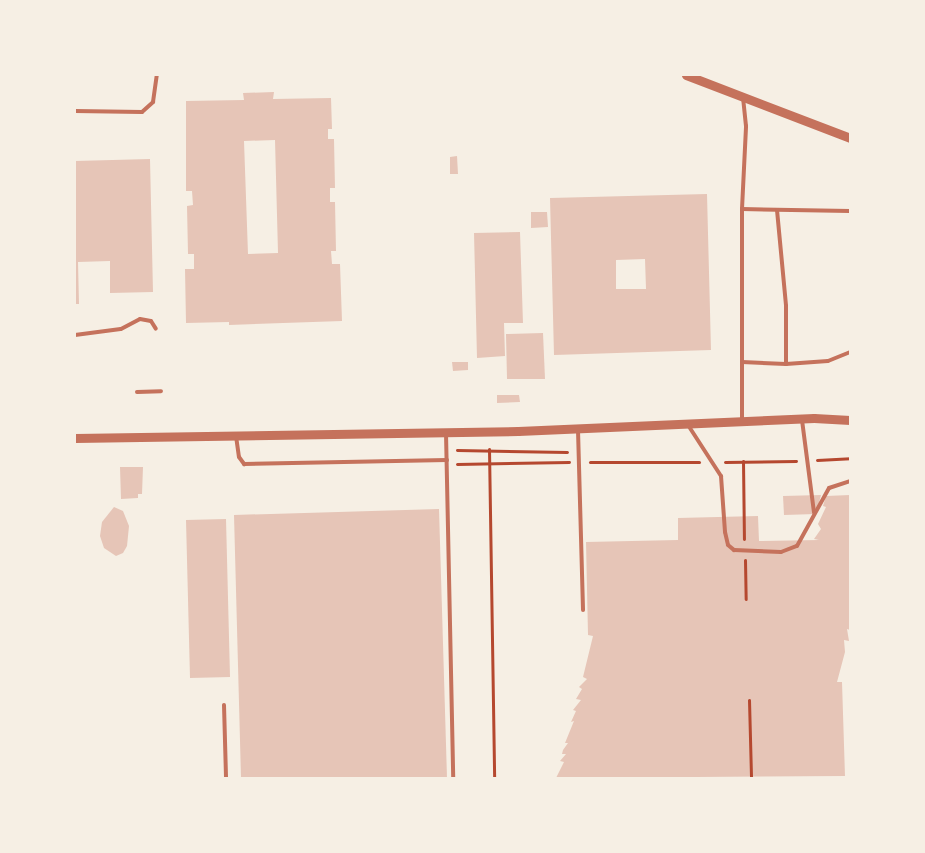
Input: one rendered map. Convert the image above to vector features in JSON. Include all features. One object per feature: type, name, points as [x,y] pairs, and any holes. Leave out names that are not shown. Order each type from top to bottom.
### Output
[{"type":"street","points":[[686,75],[850,138]]},
{"type":"street","points":[[75,438],[578,429],[802,419],[850,420]]},
{"type":"lane","points":[[75,111],[142,112],[153,102],[157,75]]},
{"type":"lane","points":[[742,96],[746,126],[742,208],[742,423]]},
{"type":"lane","points":[[742,208],[850,211]]},
{"type":"lane","points":[[777,210],[786,306],[786,364]]},
{"type":"lane","points":[[75,335],[121,329],[140,318],[151,321],[156,329]]},
{"type":"lane","points":[[742,362],[786,364],[828,361],[850,352]]},
{"type":"lane","points":[[137,392],[161,391]]},
{"type":"lane","points":[[802,419],[814,512]]},
{"type":"lane","points":[[688,425],[714,462],[720,476],[728,545],[734,550],[781,552],[797,546],[814,512],[829,488],[850,482]]},
{"type":"lane","points":[[578,429],[583,610]]},
{"type":"lane","points":[[446,432],[453,778]]},
{"type":"lane","points":[[236,434],[239,457],[244,464],[447,462]]},
{"type":"lane","points":[[224,705],[226,778]]},
{"type":"path","points":[[447,450],[489,449],[537,453],[578,451]]},
{"type":"path","points":[[489,449],[494,778]]},
{"type":"path","points":[[447,462],[489,464],[743,462],[850,458]]},
{"type":"path","points":[[743,462],[746,599]]},
{"type":"path","points":[[748,700],[751,778]]},
{"type":"building","points":[[274,92],[273,99],[331,98],[332,129],[328,129],[328,139],[334,139],[335,188],[330,188],[330,202],[335,202],[336,251],[331,251],[332,264],[340,264],[342,321],[229,325],[229,322],[186,323],[185,269],[194,269],[194,254],[188,254],[187,206],[193,205],[192,191],[186,191],[186,101],[244,100],[243,93]],"holes":[[[275,140],[278,253],[248,254],[244,141]]]},
{"type":"building","points":[[457,156],[458,174],[450,174],[450,157]]},
{"type":"building","points":[[150,159],[153,292],[110,293],[110,261],[78,262],[79,304],[75,304],[75,161]]},
{"type":"building","points":[[707,194],[711,350],[554,355],[550,198]],"holes":[[[645,259],[646,289],[616,289],[616,260]]]},
{"type":"building","points":[[531,212],[547,212],[548,227],[531,228]]},
{"type":"building","points":[[520,232],[523,323],[504,323],[505,356],[477,358],[474,233]]},
{"type":"building","points":[[543,333],[545,379],[507,379],[506,334]]},
{"type":"building","points":[[452,362],[468,362],[468,370],[453,371]]},
{"type":"building","points":[[497,395],[519,395],[520,402],[497,403]]},
{"type":"building","points":[[120,467],[143,467],[142,494],[138,494],[138,498],[121,499]]},
{"type":"building","points":[[821,495],[816,514],[784,515],[783,496]]},
{"type":"building","points":[[850,495],[850,630],[847,629],[849,641],[844,640],[845,652],[837,682],[842,682],[845,776],[556,778],[564,762],[560,761],[566,754],[562,754],[568,743],[565,743],[574,721],[571,722],[576,711],[573,710],[581,700],[576,699],[582,689],[579,687],[587,679],[583,677],[593,636],[588,635],[586,542],[678,540],[678,518],[758,516],[759,541],[819,540],[814,539],[821,529],[818,524],[826,507],[823,506],[826,496]]},
{"type":"building","points":[[114,507],[123,511],[129,526],[127,546],[123,553],[116,556],[104,548],[100,536],[102,522]]},
{"type":"building","points":[[439,509],[447,778],[241,778],[234,515]]},
{"type":"building","points":[[226,519],[230,677],[190,678],[186,520]]}]
